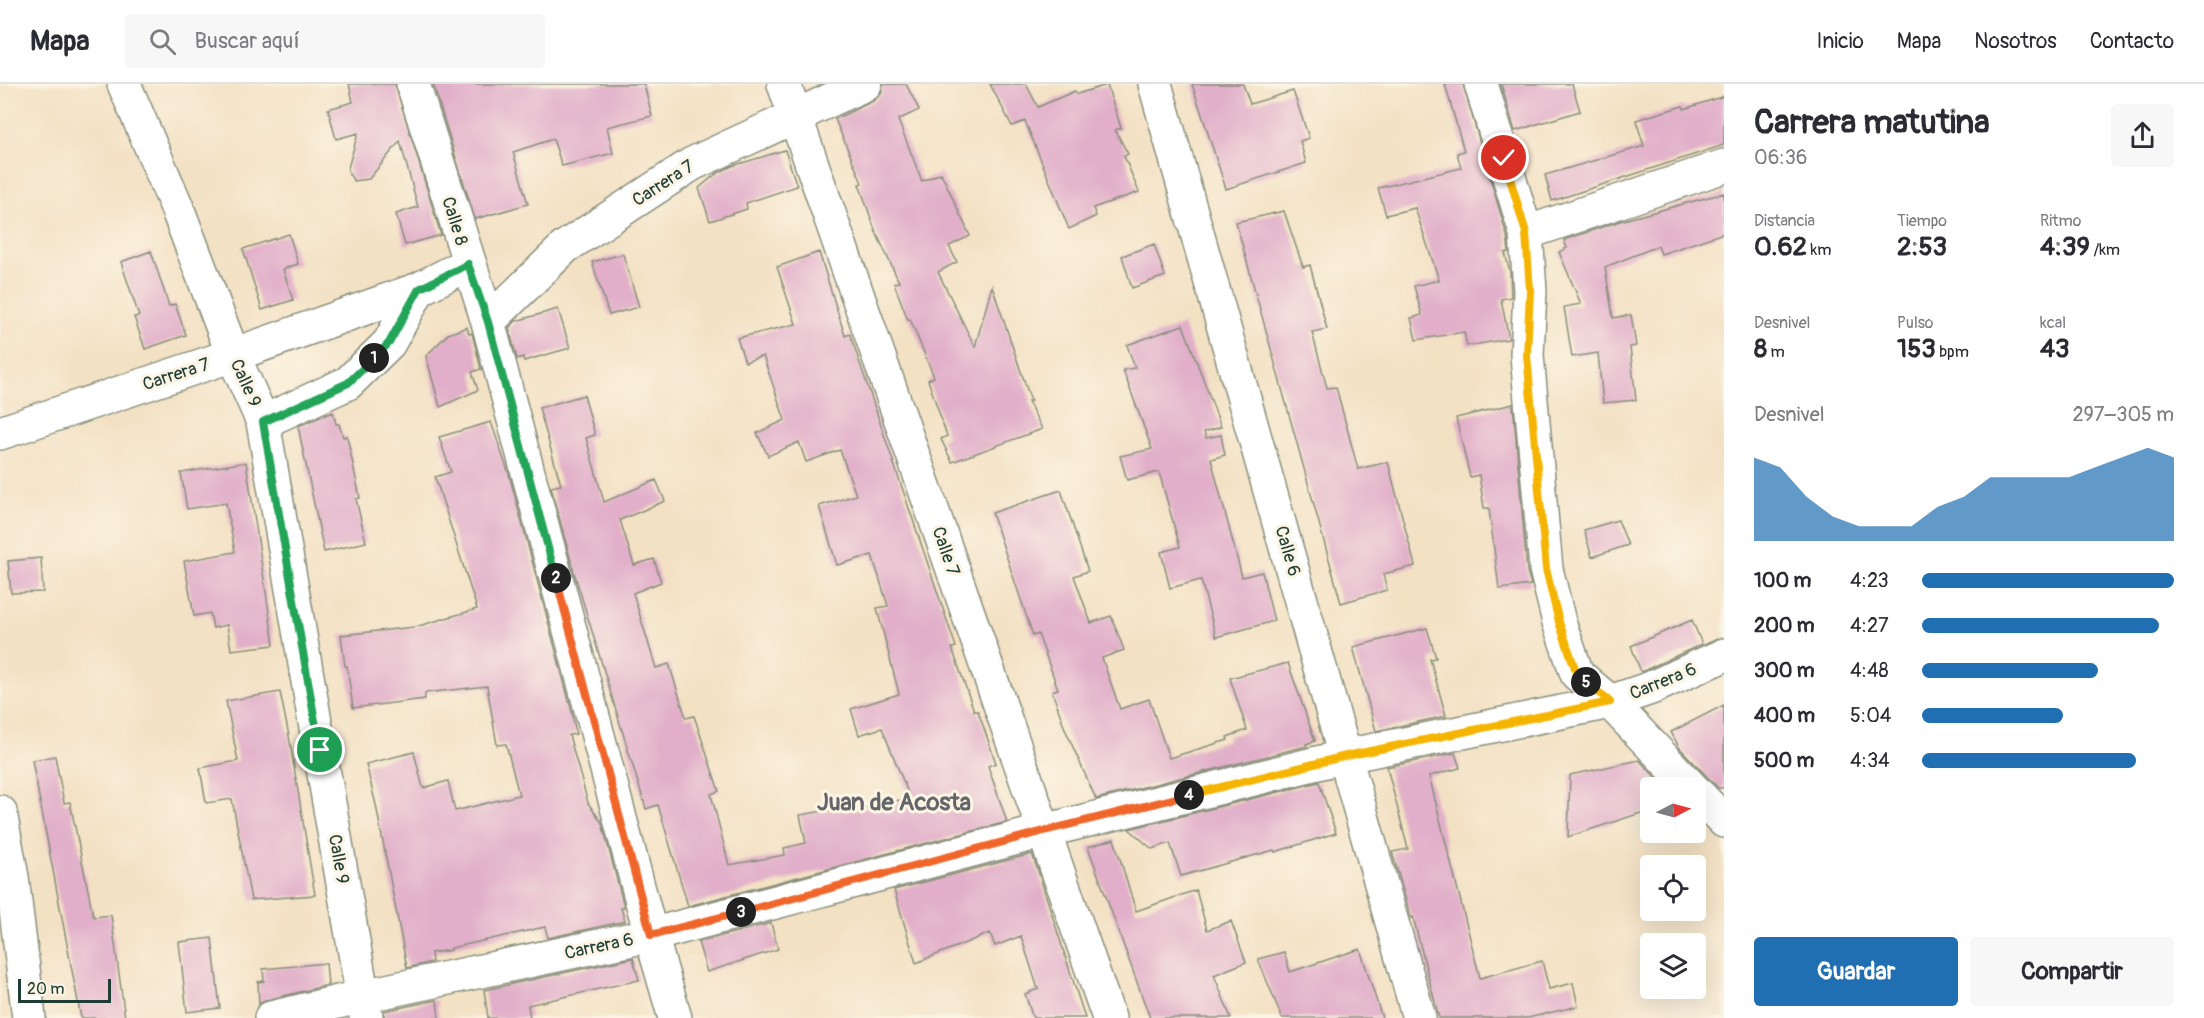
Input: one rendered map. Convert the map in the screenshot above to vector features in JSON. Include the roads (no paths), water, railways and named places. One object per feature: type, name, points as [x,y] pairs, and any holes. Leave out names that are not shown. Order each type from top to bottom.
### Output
[{"type":"street","name":"Calle 9","points":[[124,84],[176,205],[233,355],[263,422],[364,1007]]},
{"type":"street","name":"Calle 8","points":[[413,84],[488,322],[675,1018]]},
{"type":"street","name":"Calle 7","points":[[784,84],[1109,1018]]},
{"type":"street","name":"Carrera 7","points":[[488,322],[565,247],[692,164],[865,84]]},
{"type":"street","name":"Calle 6","points":[[1155,84],[1419,1018]]},
{"type":"street","points":[[1481,84],[1526,233],[1530,291],[1527,355],[1546,569],[1559,622],[1577,674],[1610,702],[1682,777]]},
{"type":"street","points":[[1526,233],[1724,166]]},
{"type":"street","name":"Carrera 7","points":[[0,433],[233,355],[419,289],[468,264]]},
{"type":"street","points":[[263,422],[348,383],[389,343],[419,289]]},
{"type":"street","name":"Carrera 6","points":[[271,1018],[364,1007],[651,935],[1044,831],[1346,756],[1610,702],[1651,688],[1724,655]]},
{"type":"street","points":[[1706,802],[1724,821]]},
{"type":"street","points":[[0,812],[6,876],[29,1018]]},
{"type":"district","name":"Juan de Acosta","points":[[894,802]]}]
